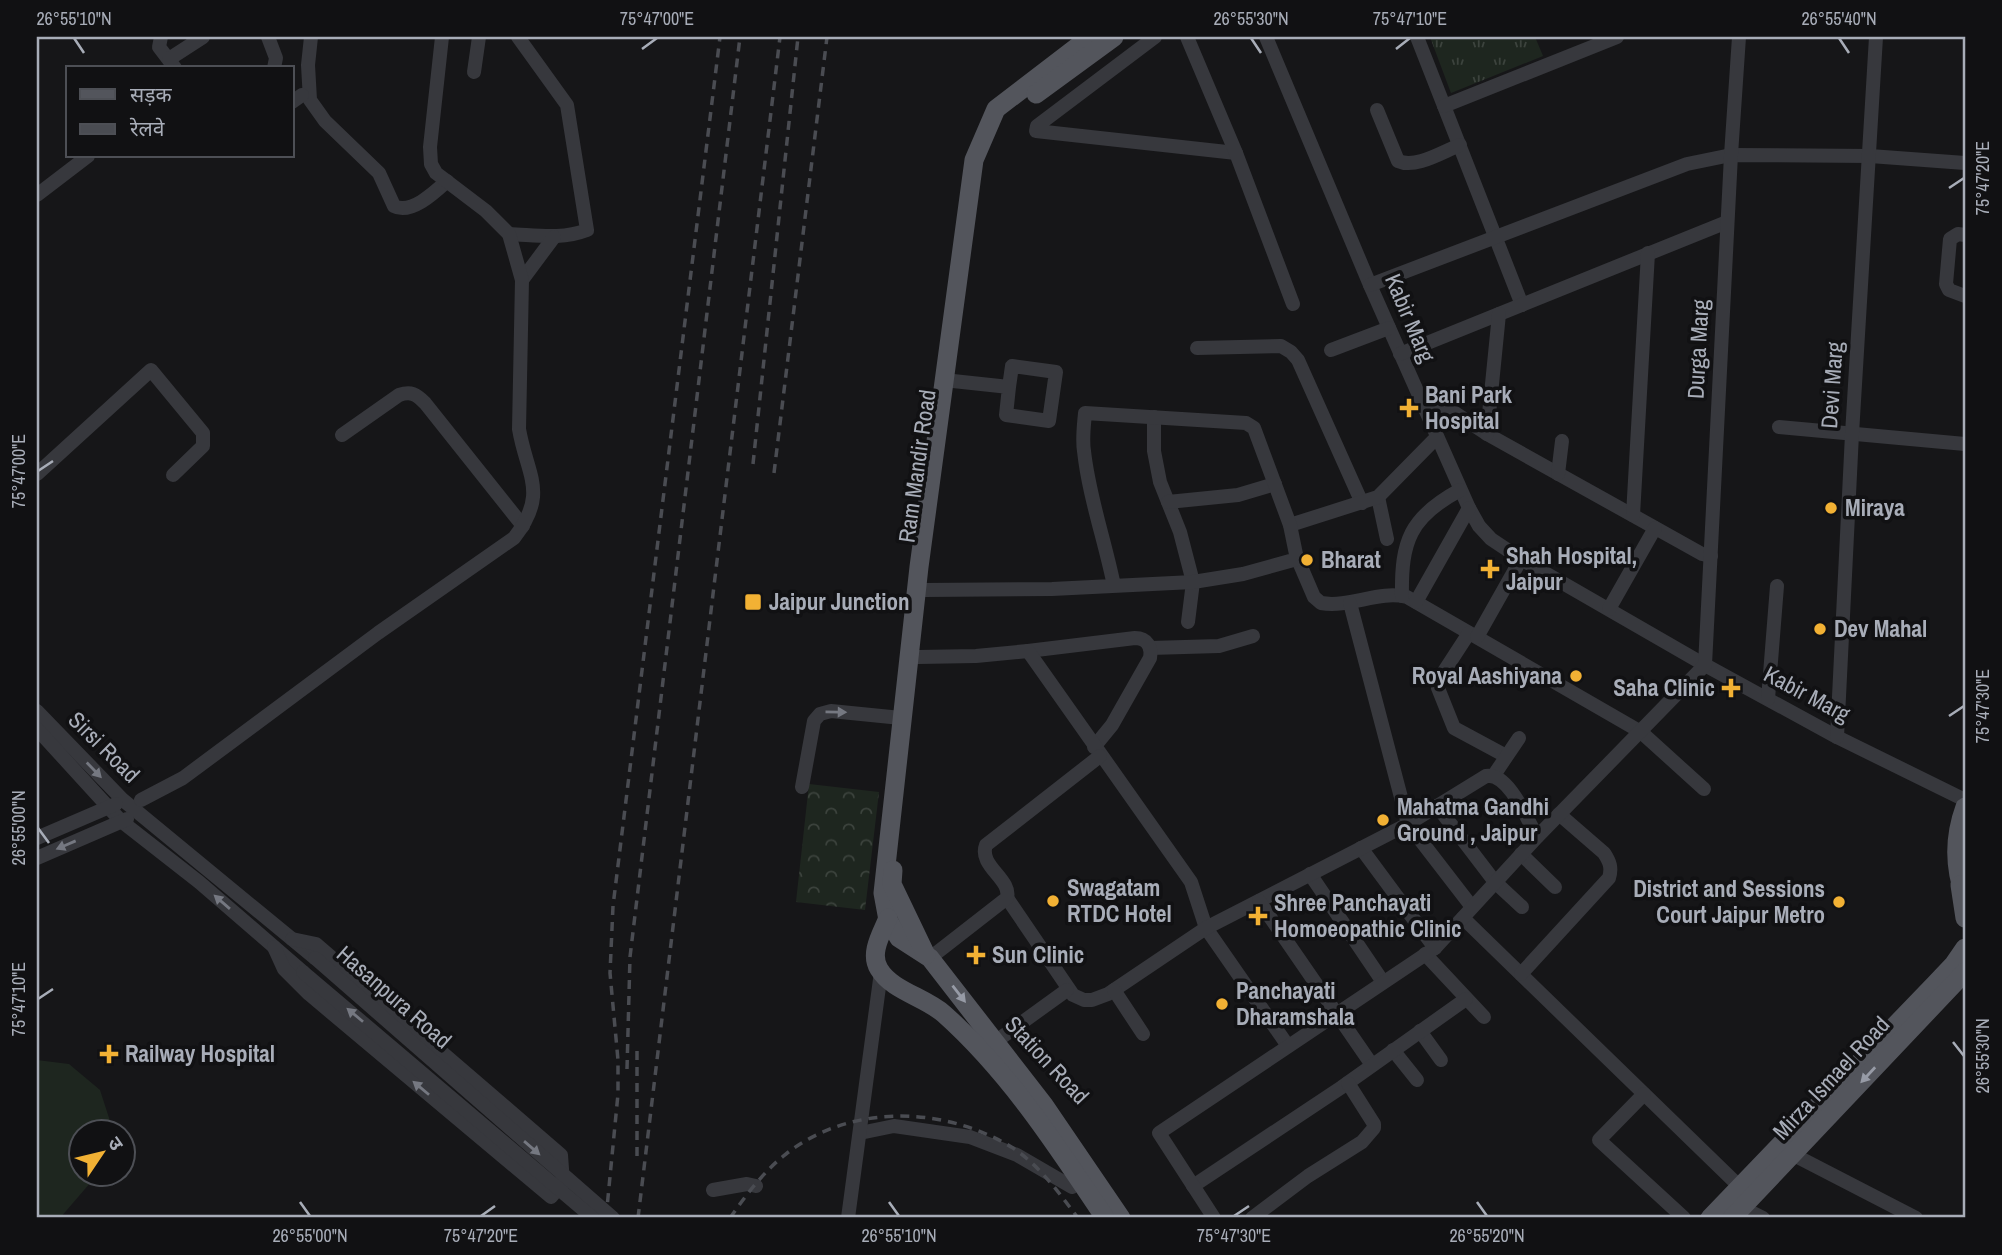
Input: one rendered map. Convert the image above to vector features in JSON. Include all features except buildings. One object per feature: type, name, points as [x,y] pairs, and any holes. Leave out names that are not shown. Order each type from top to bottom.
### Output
[{"type":"main road","name":"Ram Mandir Road","points":[[888,918],[883,893],[901,718],[974,160],[996,108],[1090,37]]},
{"type":"main road","name":"Ram Mandir Road","points":[[923,953],[892,884],[925,590],[979,187],[989,141],[1004,118],[1114,37]]},
{"type":"main road","points":[[1965,807],[1959,822],[1955,849],[1965,918]]},
{"type":"main road","points":[[888,918],[899,939],[923,953]]},
{"type":"main road","points":[[888,918],[876,951],[876,964],[888,978]]},
{"type":"main road","points":[[1710,1218],[1954,964],[1965,948]]},
{"type":"main road","name":"Station Road","points":[[923,953],[995,1042],[1005,1066]]},
{"type":"main road","name":"Mirza Ismael Road","points":[[1737,1213],[1965,972]]},
{"type":"main road","name":"Station Road","points":[[888,978],[943,1012],[1005,1066],[1034,1075],[1066,1116],[1134,1218]]},
{"type":"main road","points":[[1005,1066],[1062,1129],[1121,1218]]},
{"type":"main road","points":[[1005,1066],[1015,1107],[1092,1218]]},
{"type":"main road","points":[[1020,1084],[1042,1124],[1105,1218]]},
{"type":"street","points":[[156,40],[172,63],[203,37]]},
{"type":"street","points":[[268,37],[276,58],[274,66]]},
{"type":"street","points":[[311,37],[308,65],[310,100],[324,121],[379,173],[394,206],[403,208],[419,202],[447,181]]},
{"type":"street","points":[[37,858],[121,821],[378,633],[514,538],[523,526],[533,504],[534,480],[519,429],[522,280],[509,234],[486,211],[436,173],[431,164],[430,147],[442,37]]},
{"type":"street","points":[[474,72],[479,37]]},
{"type":"street","points":[[509,234],[554,237],[587,230],[567,105],[518,37]]},
{"type":"street","points":[[1155,37],[1037,126],[1036,131],[1236,153]]},
{"type":"street","points":[[1187,37],[1236,153],[1293,304]]},
{"type":"street","name":"Kabir Marg","points":[[1266,37],[1460,490],[1479,526],[1490,539],[1705,665],[1837,737],[1965,800]]},
{"type":"street","points":[[1417,37],[1522,305]]},
{"type":"street","points":[[1444,106],[1594,41],[1617,37]]},
{"type":"street","name":"Durga Marg","points":[[1705,665],[1739,37]]},
{"type":"street","name":"Devi Marg","points":[[1837,737],[1852,434],[1877,37]]},
{"type":"street","points":[[1377,110],[1398,161],[1402,163],[1417,162],[1460,145]]},
{"type":"street","points":[[1370,285],[1687,164],[1731,155],[1870,156],[1965,163]]},
{"type":"street","points":[[37,195],[85,158]]},
{"type":"street","points":[[1400,354],[1727,222]]},
{"type":"street","points":[[1965,235],[1958,234],[1950,239],[1946,285],[1949,290],[1965,296]]},
{"type":"street","points":[[522,280],[554,237]]},
{"type":"street","points":[[1633,515],[1648,253]]},
{"type":"street","points":[[1487,434],[1499,314]]},
{"type":"street","points":[[1331,350],[1389,328]]},
{"type":"street","points":[[1197,348],[1281,346],[1291,352],[1298,360],[1362,503]]},
{"type":"street","points":[[1012,366],[1056,372],[1049,421],[1006,415],[1009,387],[1012,366]]},
{"type":"street","points":[[37,474],[151,370],[203,433],[203,446],[173,475]]},
{"type":"street","points":[[953,381],[1009,387]]},
{"type":"street","points":[[342,435],[399,395],[414,393],[425,403],[523,526]]},
{"type":"street","points":[[1424,408],[1435,405],[1446,407],[1487,434],[1558,474],[1702,554],[1711,556]]},
{"type":"street","points":[[1114,586],[1104,536],[1091,501],[1083,448],[1085,413],[1246,423],[1254,428],[1290,525],[1296,555],[1314,597],[1321,603],[1350,603],[1396,594],[1409,599],[1641,732],[1704,789]]},
{"type":"street","points":[[1154,417],[1154,452],[1160,482],[1180,532],[1193,582],[1188,622]]},
{"type":"street","points":[[1779,427],[1965,444]]},
{"type":"street","points":[[1290,525],[1378,497],[1437,437]]},
{"type":"street","points":[[1558,474],[1562,441]]},
{"type":"street","points":[[1168,502],[1238,495],[1275,484]]},
{"type":"street","points":[[1409,599],[1401,565],[1406,543],[1424,515],[1460,490]]},
{"type":"street","points":[[1378,497],[1387,539]]},
{"type":"street","points":[[1409,599],[1469,508]]},
{"type":"street","points":[[1609,609],[1655,528]]},
{"type":"street","points":[[925,590],[1038,589],[1193,582],[1243,574],[1297,559],[1296,555]]},
{"type":"street","points":[[1506,757],[1454,728],[1438,688],[1441,676],[1473,635],[1521,559]]},
{"type":"street","points":[[1768,699],[1777,586]]},
{"type":"street","points":[[1350,603],[1408,824],[1467,913],[1521,974],[1740,1186]]},
{"type":"street","points":[[1150,648],[1219,646],[1253,636]]},
{"type":"street","points":[[918,657],[976,656],[1135,638],[1145,640],[1150,648],[1150,658],[1097,751],[986,845],[984,851],[985,857],[1007,888],[1007,898],[1068,990],[1084,1000],[1092,1000],[1114,990],[1206,928],[1408,824],[1486,776],[1494,775],[1500,778],[1518,801],[1537,837]]},
{"type":"street","points":[[1028,651],[1191,883],[1206,928],[1289,1046]]},
{"type":"street","points":[[1213,1218],[1159,1133],[1430,951],[1705,665]]},
{"type":"street","points":[[802,787],[813,726],[820,714],[831,710],[901,718]]},
{"type":"street","name":"Sirsi Road","points":[[37,711],[123,800]]},
{"type":"street","name":"Sirsi Road","points":[[37,730],[121,821],[199,882],[593,1218]]},
{"type":"street","points":[[1494,775],[1519,738]]},
{"type":"street","points":[[37,838],[108,809],[123,800],[141,807]]},
{"type":"street","points":[[1437,806],[1495,882],[1522,907]]},
{"type":"street","name":"Hasanpura Road","points":[[141,807],[613,1218]]},
{"type":"street","points":[[1521,974],[1609,878],[1612,871],[1604,853],[1559,814]]},
{"type":"street","points":[[1360,848],[1430,951],[1466,999],[1484,1017]]},
{"type":"street","points":[[1521,854],[1555,887]]},
{"type":"street","points":[[1310,874],[1383,982]]},
{"type":"street","points":[[923,953],[1007,898]]},
{"type":"street","points":[[1259,901],[1372,1065]]},
{"type":"street","points":[[274,947],[284,969],[309,994],[551,1197],[563,1183],[561,1155],[316,944],[292,939]]},
{"type":"street","points":[[848,1218],[860,1133],[888,978]]},
{"type":"street","points":[[995,1042],[1068,990]]},
{"type":"street","points":[[1114,990],[1143,1034]]},
{"type":"street","points":[[1193,1186],[1348,1083],[1466,999]]},
{"type":"street","points":[[1420,1031],[1441,1060]]},
{"type":"street","points":[[1393,1051],[1417,1080]]},
{"type":"street","points":[[1252,1218],[1308,1176],[1362,1142],[1374,1128],[1348,1083]]},
{"type":"street","points":[[1644,1094],[1599,1140],[1684,1218]]},
{"type":"street","points":[[860,1133],[894,1126],[970,1137],[1017,1155],[1072,1187]]},
{"type":"street","points":[[1793,1154],[1916,1218]]},
{"type":"street","points":[[713,1190],[747,1184],[757,1185]]},
{"type":"street","points":[[1737,1213],[1763,1218]]},
{"type":"green space","points":[[1430,37],[1535,37],[1543,56],[1451,93]]},
{"type":"green space","points":[[809,784],[879,792],[865,910],[796,902]]},
{"type":"green space","points":[[37,1060],[69,1064],[100,1090],[109,1118],[66,1118],[66,1188],[86,1188],[60,1218],[37,1218]]},
{"type":"railway","points":[[606,1218],[618,1094],[618,1060],[610,973],[613,906],[720,37]]},
{"type":"railway","points":[[627,1069],[630,957],[740,37]]},
{"type":"railway","points":[[638,1218],[780,37]]},
{"type":"railway","points":[[753,464],[798,37]]},
{"type":"railway","points":[[774,473],[827,37]]},
{"type":"railway","points":[[637,1051],[637,1159]]},
{"type":"railway","points":[[730,1218],[770,1168],[812,1137],[839,1126],[898,1116],[958,1124],[1013,1148],[1040,1171],[1078,1218]]},
{"type":"place","name":"Bani Park Hospital","points":[[1409,408]]},
{"type":"place","name":"Miraya","points":[[1831,508]]},
{"type":"place","name":"Bharat","points":[[1307,560]]},
{"type":"place","name":"Shah Hospital, Jaipur","points":[[1490,569]]},
{"type":"place","name":"Jaipur Junction","points":[[753,602]]},
{"type":"place","name":"Dev Mahal","points":[[1820,629]]},
{"type":"place","name":"Royal Aashiyana","points":[[1576,676]]},
{"type":"place","name":"Saha Clinic","points":[[1731,688]]},
{"type":"place","name":"Mahatma Gandhi Ground , Jaipur","points":[[1383,820]]},
{"type":"place","name":"Swagatam RTDC Hotel","points":[[1053,901]]},
{"type":"place","name":"District and Sessions Court Jaipur Metro","points":[[1839,902]]},
{"type":"place","name":"Shree Panchayati Homoeopathic Clinic","points":[[1258,916]]},
{"type":"place","name":"Sun Clinic","points":[[976,955]]},
{"type":"place","name":"Panchayati Dharamshala","points":[[1222,1004]]},
{"type":"place","name":"Railway Hospital","points":[[109,1054]]}]
